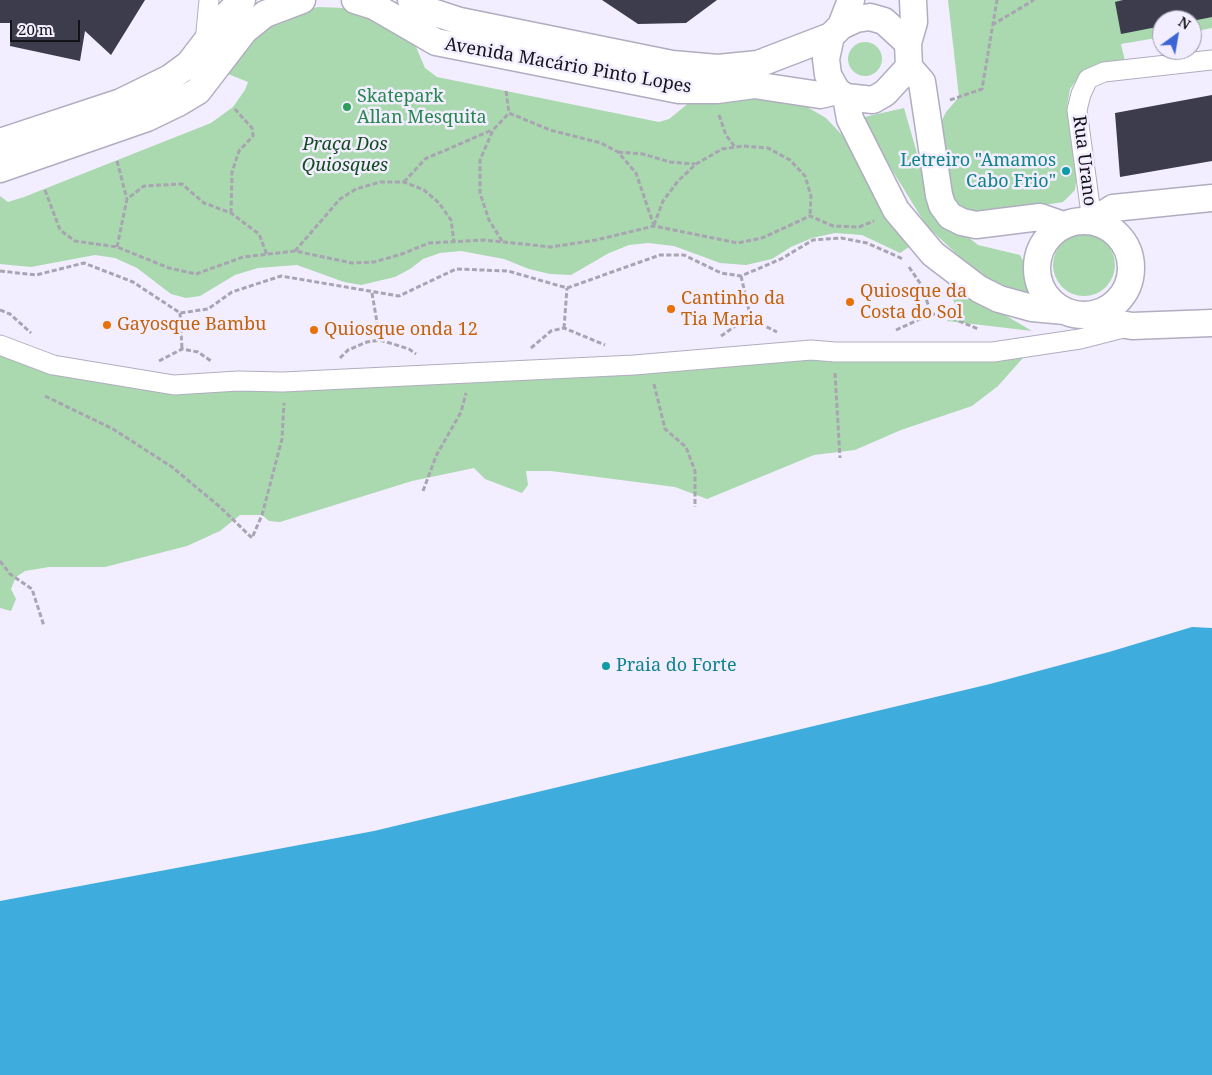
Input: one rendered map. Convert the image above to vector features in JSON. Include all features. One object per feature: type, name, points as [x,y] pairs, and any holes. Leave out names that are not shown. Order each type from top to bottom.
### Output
[{"type":"main road","points":[[0,142],[121,102],[146,91],[189,64],[225,17],[242,0]]},
{"type":"main road","points":[[0,169],[147,118],[178,103],[198,91],[244,31],[265,14],[302,0]]},
{"type":"main road","name":"Avenida Macário Pinto Lopes","points":[[356,0],[374,6],[436,42],[679,90],[717,90],[754,85],[820,95],[842,94],[873,100],[898,82],[908,55]]},
{"type":"main road","name":"Avenida Macário Pinto Lopes","points":[[411,0],[426,10],[460,21],[672,64],[718,68],[758,64],[836,31],[856,20],[870,18],[884,21],[896,30],[922,82],[939,195],[942,205],[950,216],[962,222],[976,225],[1040,217],[1063,225]]},
{"type":"main road","points":[[851,0],[836,31],[826,59],[828,75],[842,94],[850,119],[896,210],[933,254],[979,289],[1017,306],[1065,311],[1079,315],[1094,314],[1107,309],[1119,300],[1126,288],[1130,274],[1130,260],[1126,247],[1117,235],[1106,226],[1092,222],[1078,221],[1063,225],[1046,240],[1037,261],[1037,276],[1042,290],[1052,303],[1065,311]]},
{"type":"main road","points":[[908,55],[914,22],[913,0]]},
{"type":"main road","points":[[1092,222],[1113,208],[1212,198]]},
{"type":"main road","points":[[1094,314],[1120,324],[1132,326],[1212,323]]},
{"type":"street","points":[[205,43],[209,0]]},
{"type":"street","name":"Rua Urano","points":[[1092,222],[1077,110],[1080,94],[1088,79],[1104,72],[1212,60]]},
{"type":"street","points":[[0,345],[53,364],[174,385],[238,381],[283,382],[651,363],[811,350],[835,352],[993,352],[1080,339],[1132,326]]},
{"type":"path","points":[[926,109],[982,89],[997,0]]},
{"type":"path","points":[[992,25],[1034,0]]},
{"type":"path","points":[[717,90],[714,102],[726,135],[735,147]]},
{"type":"path","points":[[506,91],[509,113]]},
{"type":"path","points":[[231,213],[232,172],[239,151],[253,136],[252,128],[233,107]]},
{"type":"path","points":[[502,241],[489,220],[480,193],[480,160],[493,130],[509,113]]},
{"type":"path","points":[[509,113],[550,130],[601,143],[618,152],[636,173],[654,226]]},
{"type":"path","points":[[404,182],[424,159],[493,130]]},
{"type":"path","points":[[654,226],[663,201],[678,181],[696,164],[722,149],[744,146],[768,148],[790,160],[805,176],[812,196],[810,216]]},
{"type":"path","points":[[618,152],[644,154],[670,162],[696,164]]},
{"type":"path","points":[[117,161],[127,199],[117,247]]},
{"type":"path","points":[[295,251],[340,199],[356,189],[380,182],[404,182],[424,190],[439,203],[451,220],[454,242]]},
{"type":"path","points":[[127,199],[144,186],[182,184],[204,203],[231,213],[259,234],[267,255]]},
{"type":"path","points":[[45,190],[60,230],[76,241],[117,247],[169,268],[196,274],[243,257],[295,251],[352,263],[374,262],[402,254],[429,243],[502,241],[551,247],[570,246],[654,226],[738,243],[762,238],[810,216],[833,226],[859,226],[883,218],[896,210]]},
{"type":"path","points":[[0,271],[36,274],[84,264],[133,282],[180,313],[208,309],[232,292],[281,276],[372,293],[399,296],[456,269],[508,271],[567,288],[660,255],[684,255],[721,273],[742,276],[781,259],[813,240],[842,238],[867,244],[904,260],[922,286],[931,314]]},
{"type":"path","points":[[742,276],[751,319]]},
{"type":"path","points":[[564,328],[567,288]]},
{"type":"path","points":[[372,293],[380,340]]},
{"type":"path","points":[[180,313],[182,349]]},
{"type":"path","points":[[835,352],[840,458]]},
{"type":"path","points":[[651,363],[658,406],[665,429],[686,447],[695,471],[695,507]]},
{"type":"path","points":[[423,491],[436,456],[466,398],[466,373]]},
{"type":"path","points":[[45,396],[113,429],[172,466],[220,507],[252,538],[262,515],[282,439],[284,411],[283,382]]},
{"type":"path","points":[[0,561],[10,574],[32,589],[44,626]]},
{"type":"green space","points":[[948,0],[1212,0],[1212,28],[1202,30],[1202,10],[1152,10],[1152,39],[1121,44],[1125,61],[1082,72],[1070,89],[1067,107],[1077,174],[1075,190],[1063,202],[978,216],[959,210],[952,198],[939,126],[946,112],[959,97]]},
{"type":"green space","name":"Praça Dos Quiosques","points":[[318,7],[344,8],[374,18],[416,47],[425,68],[437,77],[659,122],[669,119],[690,102],[726,102],[754,97],[802,104],[826,118],[842,135],[912,245],[900,253],[862,235],[835,233],[812,238],[791,247],[772,259],[746,265],[720,263],[674,246],[648,243],[629,245],[609,253],[571,275],[550,274],[529,269],[504,259],[461,251],[440,253],[423,259],[395,277],[361,285],[344,282],[297,265],[258,268],[235,275],[200,296],[186,298],[171,294],[137,268],[115,258],[95,255],[31,267],[0,264],[0,196],[8,202],[24,197],[211,123],[233,107],[245,90],[248,82],[228,74],[246,48],[266,28],[292,14]]},
{"type":"green space","points":[[865,42],[872,43],[877,47],[881,52],[881,66],[877,71],[872,75],[865,76],[858,75],[853,71],[849,66],[848,59],[849,52],[853,47],[858,43]]},
{"type":"green space","points":[[904,108],[933,209],[978,245],[1020,255],[1032,278],[1034,296],[985,281],[926,225],[860,118]]},
{"type":"green space","points":[[1084,234],[1096,236],[1106,243],[1113,253],[1115,265],[1113,277],[1106,287],[1096,294],[1084,296],[1072,294],[1062,287],[1055,277],[1053,265],[1055,253],[1062,243],[1072,236]]},
{"type":"green space","points":[[947,281],[1032,331],[947,321],[956,308]]},
{"type":"green space","points":[[0,343],[149,384],[1023,348],[1022,359],[998,386],[972,406],[901,430],[855,450],[814,455],[707,499],[675,487],[551,471],[526,471],[528,485],[522,493],[485,479],[474,468],[412,481],[280,522],[269,521],[262,515],[240,515],[220,531],[187,546],[105,567],[49,567],[25,571],[16,577],[11,589],[16,599],[11,611],[0,608]]},
{"type":"water","points":[[1192,627],[1212,628],[1212,1075],[0,1075],[0,901],[374,831],[990,684],[1109,652]]},
{"type":"building","points":[[0,0],[145,0],[111,55],[85,31],[80,61],[10,46],[11,23],[0,23]]},
{"type":"building","points":[[602,0],[717,0],[686,23],[638,24]]},
{"type":"building","points":[[1123,0],[1212,0],[1212,17],[1202,19],[1202,10],[1152,10],[1152,28],[1121,34],[1115,2]]},
{"type":"building","points":[[1212,95],[1212,161],[1120,177],[1115,113]]},
{"type":"place","name":"Skatepark Allan Mesquita","points":[[347,107]]},
{"type":"place","name":"Letreiro \"Amamos Cabo Frio\"","points":[[1066,171]]},
{"type":"place","name":"Quiosque da Costa do Sol","points":[[850,302]]},
{"type":"place","name":"Cantinho da Tia Maria","points":[[671,309]]},
{"type":"place","name":"Gayosque Bambu","points":[[107,325]]},
{"type":"place","name":"Quiosque onda 12","points":[[314,330]]},
{"type":"place","name":"Praia do Forte","points":[[606,666]]}]
